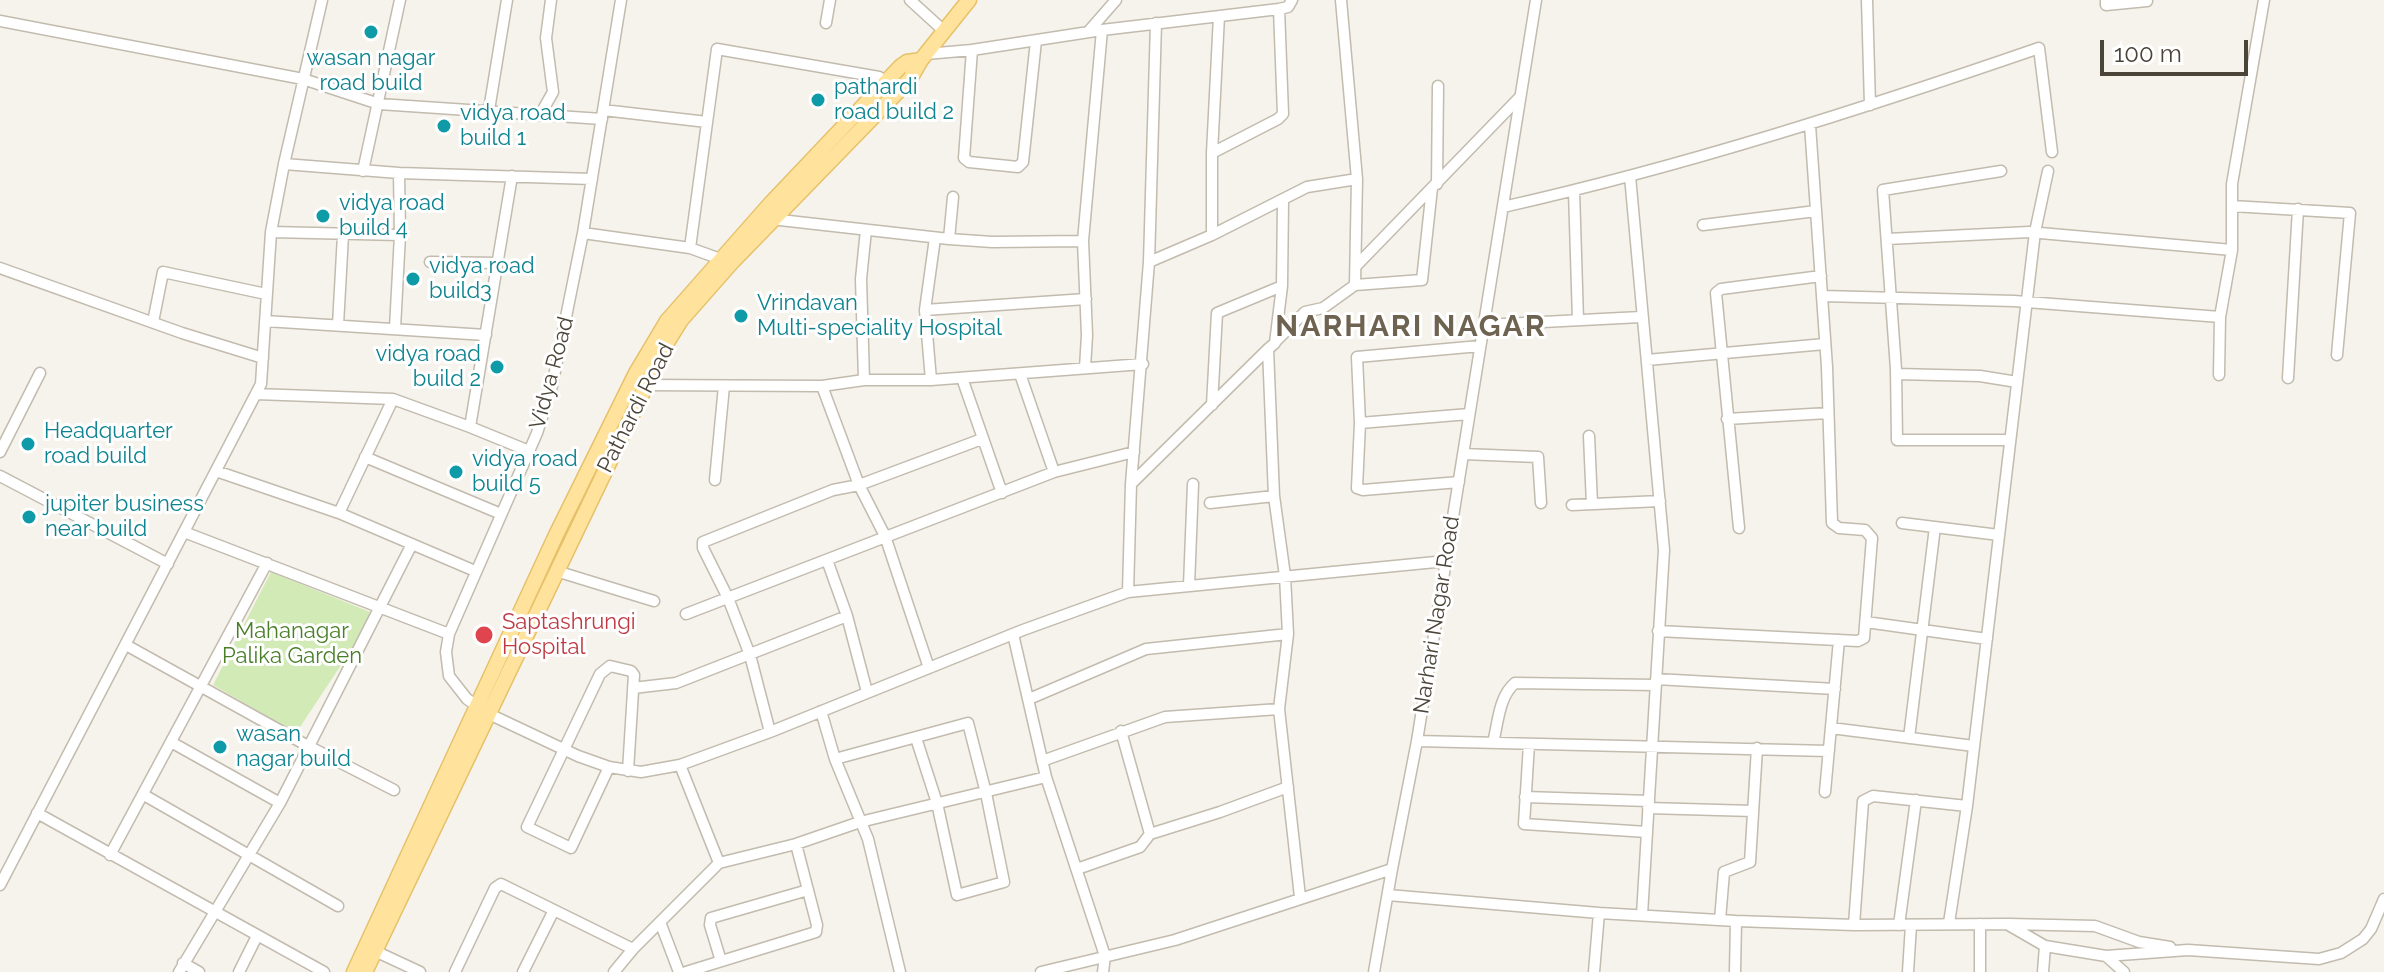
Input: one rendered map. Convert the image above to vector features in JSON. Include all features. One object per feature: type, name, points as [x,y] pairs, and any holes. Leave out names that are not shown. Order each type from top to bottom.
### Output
[{"type":"main road","name":"Pathardi Road","points":[[365,972],[483,710],[556,571],[638,384],[726,261],[892,86],[910,79],[923,57],[969,0]]},
{"type":"main road","points":[[354,972],[483,710],[556,535],[638,384]]},
{"type":"street","points":[[0,885],[261,384],[271,232],[322,0]]},
{"type":"street","points":[[363,171],[400,0]]},
{"type":"street","points":[[489,110],[507,0]]},
{"type":"street","points":[[540,115],[553,92],[546,38],[551,0]]},
{"type":"street","name":"Vidya Road","points":[[483,710],[460,692],[449,676],[446,652],[449,634],[529,451],[555,372],[583,233],[621,0]]},
{"type":"street","points":[[826,23],[830,0]]},
{"type":"street","points":[[910,0],[944,31]]},
{"type":"street","points":[[1086,34],[1116,0]]},
{"type":"street","points":[[923,57],[1102,30],[1279,9],[1290,6],[1292,0]]},
{"type":"street","points":[[1341,0],[1357,179],[1355,285]]},
{"type":"street","name":"Narhari Nagar Road","points":[[1374,972],[1417,741],[1536,0]]},
{"type":"street","points":[[1867,0],[1870,105]]},
{"type":"street","points":[[2106,0],[2106,5],[2147,1]]},
{"type":"street","points":[[2219,375],[2220,317],[2232,250],[2232,184],[2264,0]]},
{"type":"street","points":[[1212,153],[1283,114],[1279,9]]},
{"type":"street","points":[[1212,235],[1212,153],[1219,16]]},
{"type":"street","points":[[0,21],[303,79],[379,104],[707,122]]},
{"type":"street","points":[[1128,592],[1131,484],[1149,262],[1156,23]]},
{"type":"street","points":[[1085,368],[1083,241],[1102,30]]},
{"type":"street","points":[[972,50],[964,158],[969,162],[1018,167],[1023,162],[1036,41]]},
{"type":"street","points":[[1503,207],[1574,191],[1810,125],[2039,48],[2052,152]]},
{"type":"street","points":[[690,248],[717,49],[879,77],[892,86]]},
{"type":"street","points":[[1131,484],[1305,312],[1323,308],[1355,285],[1422,280],[1435,186],[1438,86]]},
{"type":"street","points":[[1356,266],[1520,97]]},
{"type":"street","points":[[1658,631],[1862,641],[1872,538],[1865,530],[1839,528],[1832,523],[1823,296],[1810,125]]},
{"type":"street","points":[[284,164],[399,173],[592,179]]},
{"type":"street","points":[[2001,171],[1883,190],[1896,374],[1897,440],[2010,440]]},
{"type":"street","points":[[1949,923],[1967,806],[2035,232],[2048,171]]},
{"type":"street","points":[[395,328],[400,235],[399,173]]},
{"type":"street","points":[[470,427],[512,176]]},
{"type":"street","points":[[1630,176],[1664,563],[1642,915]]},
{"type":"street","points":[[1149,262],[1317,184],[1357,179]]},
{"type":"street","points":[[1574,191],[1578,320]]},
{"type":"street","points":[[949,239],[953,197]]},
{"type":"street","points":[[1283,201],[1282,286],[1272,346],[1274,496],[1285,576],[1288,634],[1279,709],[1300,897]]},
{"type":"street","points":[[2232,206],[2350,213],[2337,355]]},
{"type":"street","points":[[2288,378],[2298,209]]},
{"type":"street","points":[[1703,225],[1816,211]]},
{"type":"street","points":[[767,217],[935,238],[992,242],[1083,241]]},
{"type":"street","points":[[864,380],[861,279],[866,230]]},
{"type":"street","points":[[271,232],[400,235]]},
{"type":"street","points":[[1887,239],[2035,232],[2232,250]]},
{"type":"street","points":[[583,233],[690,248],[726,261]]},
{"type":"street","points":[[338,325],[343,235]]},
{"type":"street","points":[[931,380],[925,310],[935,238]]},
{"type":"street","points":[[430,262],[498,263]]},
{"type":"street","points":[[0,268],[263,358]]},
{"type":"street","points":[[153,322],[163,272],[266,294]]},
{"type":"street","points":[[1739,528],[1716,296],[1718,290],[1821,276]]},
{"type":"street","points":[[1212,405],[1217,313],[1282,286]]},
{"type":"street","points":[[1823,296],[2027,302],[2220,317]]},
{"type":"street","points":[[925,310],[1086,299]]},
{"type":"street","points":[[1484,325],[1641,317]]},
{"type":"street","points":[[265,321],[486,335]]},
{"type":"street","points":[[1647,360],[1825,344]]},
{"type":"street","points":[[1459,482],[1357,488],[1360,423],[1357,357],[1480,346]]},
{"type":"street","points":[[638,384],[822,386],[864,380],[931,380],[1143,364]]},
{"type":"street","points":[[0,452],[40,373]]},
{"type":"street","points":[[1020,374],[1054,472]]},
{"type":"street","points":[[1896,374],[1980,376],[2017,382]]},
{"type":"street","points":[[962,378],[1002,493]]},
{"type":"street","points":[[715,480],[724,386]]},
{"type":"street","points":[[822,386],[859,485],[885,536],[929,668]]},
{"type":"street","points":[[256,394],[393,399],[529,451]]},
{"type":"street","points":[[339,513],[393,399]]},
{"type":"street","points":[[1727,419],[1828,413]]},
{"type":"street","points":[[1360,423],[1469,414]]},
{"type":"street","points":[[1589,436],[1592,504]]},
{"type":"street","points":[[770,732],[750,655],[728,598],[703,548],[705,540],[833,490],[859,485],[982,439]]},
{"type":"street","points":[[686,614],[1054,472],[1134,452]]},
{"type":"street","points":[[1463,454],[1538,457],[1541,503]]},
{"type":"street","points":[[365,457],[501,514]]},
{"type":"street","points":[[216,471],[339,513],[475,571]]},
{"type":"street","points":[[0,476],[168,564]]},
{"type":"street","points":[[1189,586],[1193,484]]},
{"type":"street","points":[[1210,503],[1274,496]]},
{"type":"street","points":[[1572,505],[1660,501]]},
{"type":"street","points":[[1902,523],[1999,535]]},
{"type":"street","points":[[1909,738],[1935,527]]},
{"type":"street","points":[[184,532],[449,634]]},
{"type":"street","points":[[199,972],[181,968],[280,803],[412,544]]},
{"type":"street","points":[[827,560],[847,616],[867,692]]},
{"type":"street","points":[[483,710],[563,749],[609,767],[652,771],[680,765],[770,732],[1013,634],[1128,592],[1446,561]]},
{"type":"street","points":[[110,855],[267,563]]},
{"type":"street","points":[[556,571],[654,601]]},
{"type":"street","points":[[633,688],[676,683],[847,616]]},
{"type":"street","points":[[1866,622],[1987,639]]},
{"type":"street","points":[[1013,634],[1046,777],[1105,956],[1103,972]]},
{"type":"street","points":[[1029,699],[1146,649],[1288,634]]},
{"type":"street","points":[[1825,792],[1839,640]]},
{"type":"street","points":[[126,645],[394,790]]},
{"type":"street","points":[[609,767],[573,846],[568,847],[526,825],[604,668],[617,666],[634,675],[628,771]]},
{"type":"street","points":[[1493,743],[1503,701],[1515,683],[1656,682],[1835,689]]},
{"type":"street","points":[[1042,761],[1174,715],[1279,709]]},
{"type":"street","points":[[821,711],[835,759],[868,839],[900,972]]},
{"type":"street","points":[[835,759],[968,723],[1004,882],[957,895],[937,803],[916,738]]},
{"type":"street","points":[[1831,728],[1974,746]]},
{"type":"street","points":[[1121,731],[1150,834]]},
{"type":"street","points":[[1417,741],[1829,751]]},
{"type":"street","points":[[171,742],[280,803]]},
{"type":"street","points":[[1529,744],[1523,820],[1527,826],[1647,832]]},
{"type":"street","points":[[1720,920],[1724,872],[1750,862],[1757,748]]},
{"type":"street","points":[[680,765],[719,863]]},
{"type":"street","points":[[614,972],[719,863],[796,844],[860,822],[1046,777]]},
{"type":"street","points":[[1077,869],[1140,847],[1150,834],[1288,787]]},
{"type":"street","points":[[144,795],[338,906]]},
{"type":"street","points":[[1854,925],[1863,801],[1873,796],[1967,806]]},
{"type":"street","points":[[1525,797],[1753,811]]},
{"type":"street","points":[[1899,925],[1916,800]]},
{"type":"street","points":[[37,813],[324,972]]},
{"type":"street","points":[[686,972],[814,934],[817,925],[796,844]]},
{"type":"street","points":[[1041,972],[1175,940],[1392,869]]},
{"type":"street","points":[[455,972],[498,885],[504,885],[633,949]]},
{"type":"street","points":[[721,961],[710,925],[711,918],[808,890]]},
{"type":"street","points":[[1388,895],[1736,921],[2095,926],[2139,942],[2265,957],[2327,957],[2351,948],[2371,929],[2384,899]]},
{"type":"street","points":[[523,972],[554,910]]},
{"type":"street","points":[[1594,972],[1599,913]]},
{"type":"street","points":[[1735,972],[1736,921]]},
{"type":"street","points":[[660,922],[679,972]]},
{"type":"street","points":[[1980,924],[1980,972]]},
{"type":"street","points":[[2007,924],[2045,946],[2106,956],[2188,950]]},
{"type":"street","points":[[1908,972],[1911,925]]},
{"type":"street","points":[[239,972],[257,936]]},
{"type":"street","points":[[2043,972],[2045,946]]},
{"type":"street","points":[[375,951],[420,972]]},
{"type":"street","points":[[2105,972],[2106,956]]},
{"type":"street","points":[[2106,956],[2124,972]]},
{"type":"green space","name":"Mahanagar Palika Garden","points":[[271,572],[375,614],[296,733],[213,685]]},
{"type":"place","name":"wasan nagar road build","points":[[371,32]]},
{"type":"place","name":"pathardi road build 2","points":[[818,100]]},
{"type":"place","name":"vidya road build 1","points":[[444,126]]},
{"type":"place","name":"vidya road build 4","points":[[323,216]]},
{"type":"place","name":"vidya road build3","points":[[413,279]]},
{"type":"place","name":"Vrindavan Multi-speciality Hospital","points":[[741,316]]},
{"type":"place","name":"vidya road build 2","points":[[497,367]]},
{"type":"place","name":"Headquarter road build","points":[[28,444]]},
{"type":"place","name":"vidya road build 5","points":[[456,472]]},
{"type":"place","name":"jupiter business near build","points":[[29,517]]},
{"type":"place","name":"Saptashrungi Hospital","points":[[484,635]]},
{"type":"place","name":"wasan nagar build","points":[[220,747]]},
{"type":"district","name":"NARHARI NAGAR","points":[[1411,327]]}]
